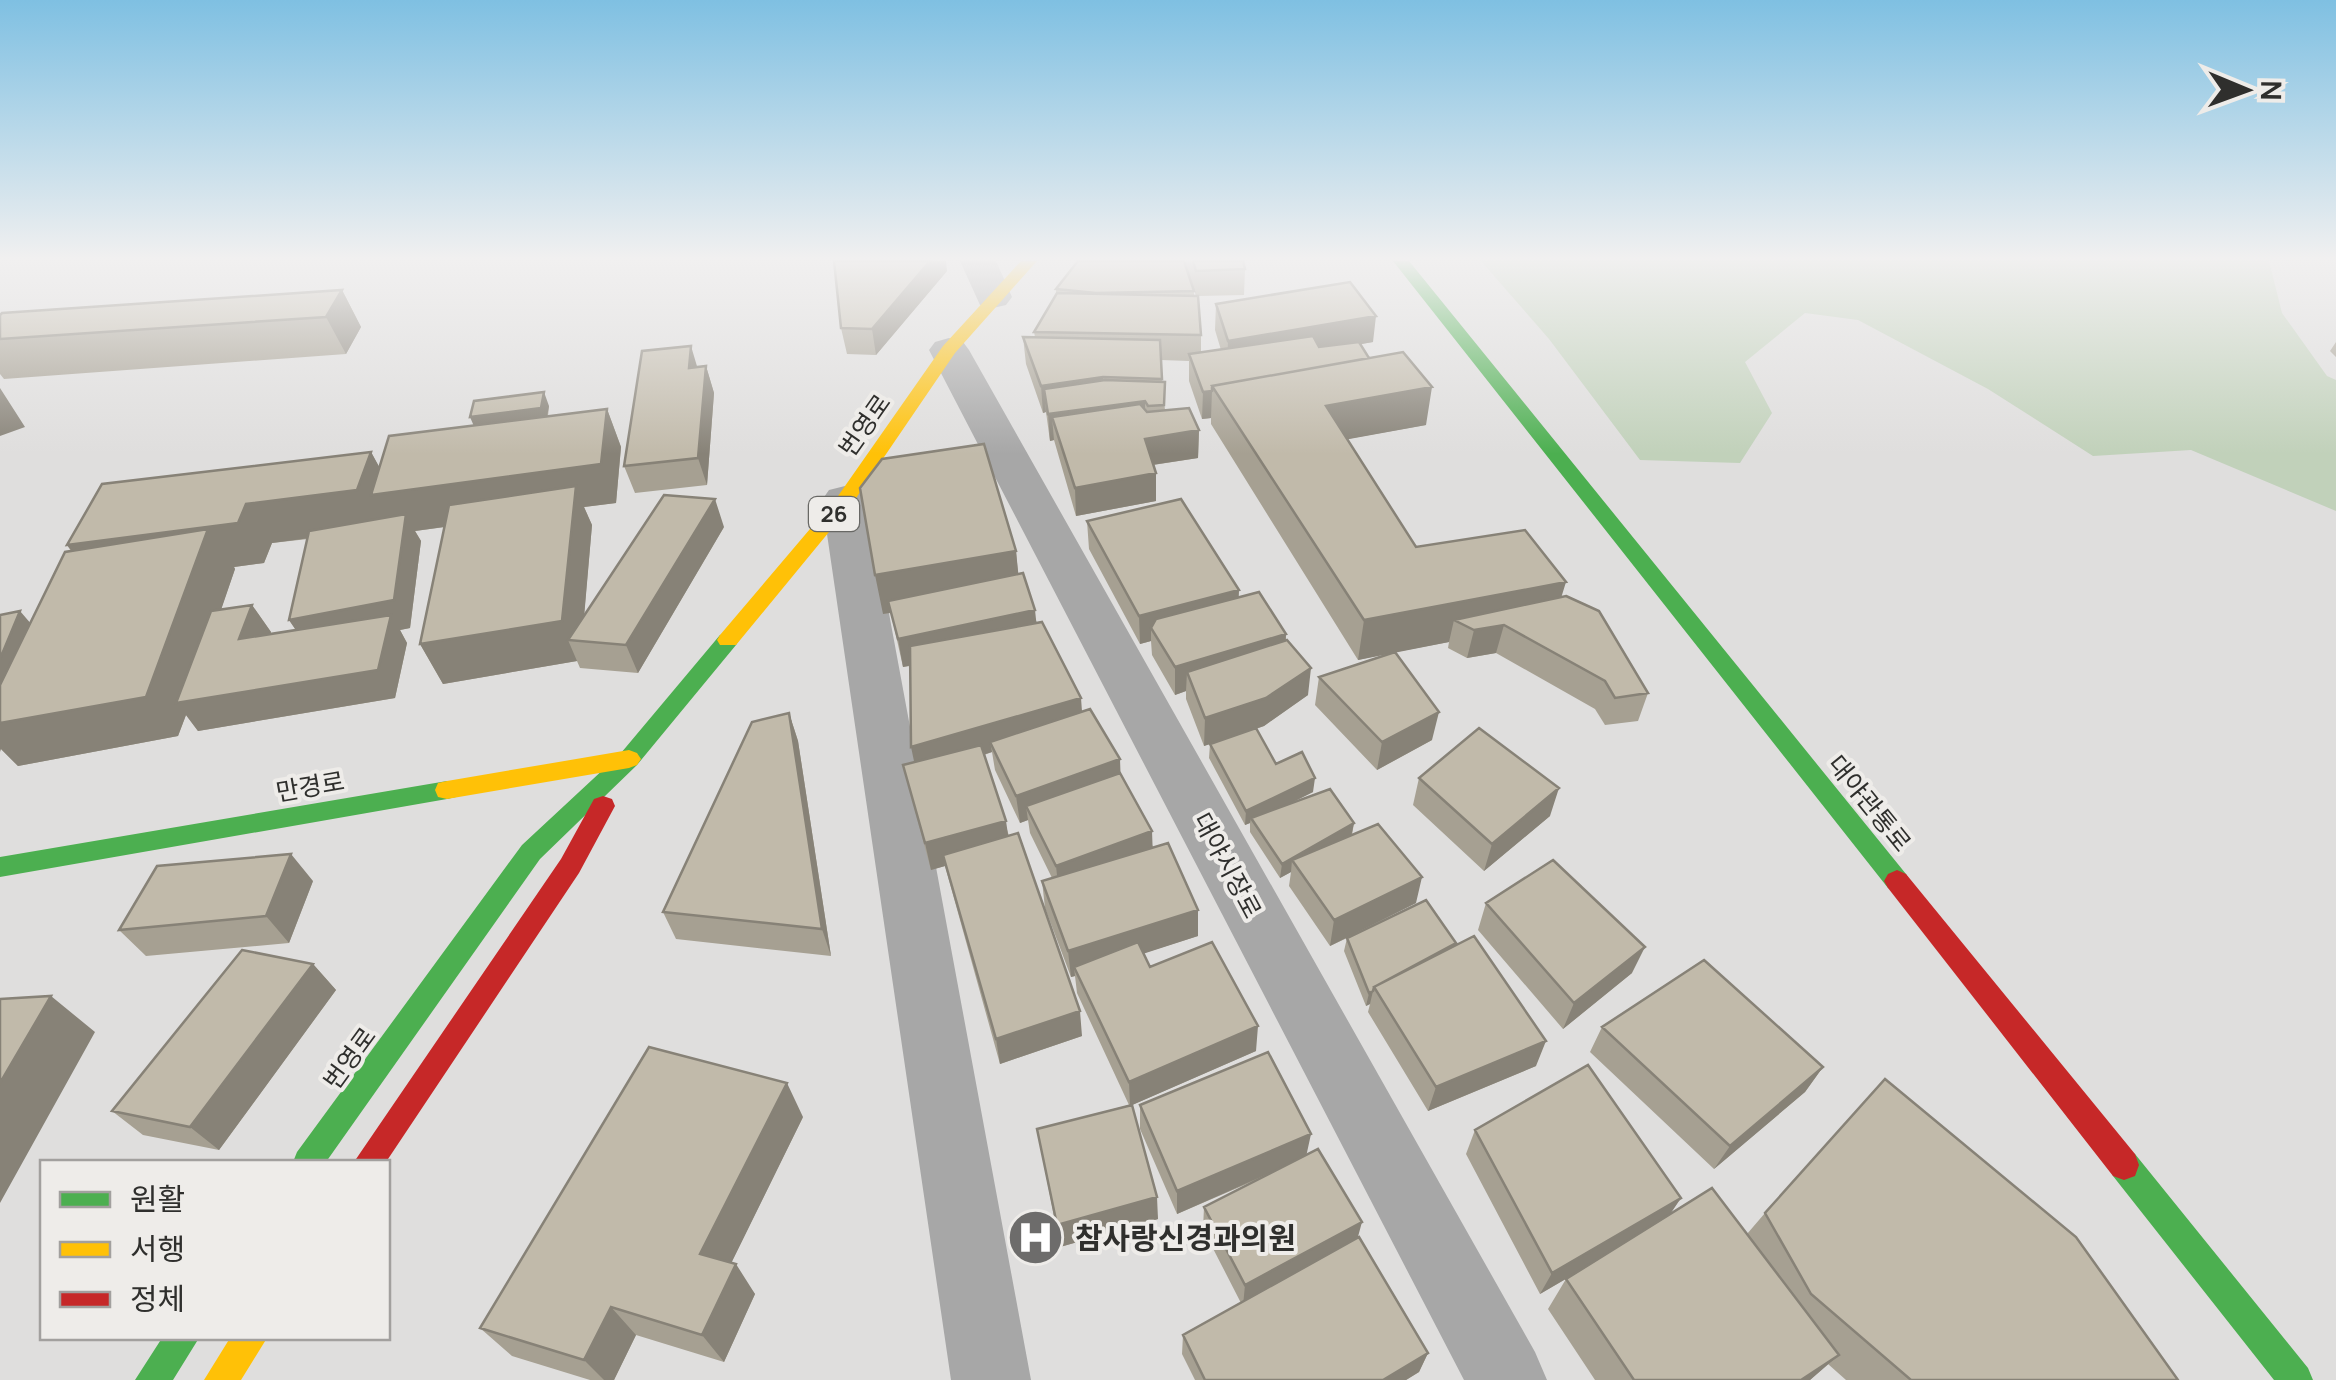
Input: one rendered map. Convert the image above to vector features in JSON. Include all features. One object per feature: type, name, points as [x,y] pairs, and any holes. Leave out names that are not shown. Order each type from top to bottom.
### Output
[{"type":"main road","name":"번영로","points":[[309,1160],[532,852],[628,759],[845,500],[970,325]]},
{"type":"main road","name":"대야관통로","points":[[1453,325],[2296,1380]]},
{"type":"main road","name":"번영로","points":[[370,1160],[570,866],[628,759]]},
{"type":"main road","name":"만경로","points":[[0,867],[628,759]]},
{"type":"main road","points":[[152,1380],[181,1340]]},
{"type":"main road","points":[[221,1380],[249,1340]]},
{"type":"street","name":"대야시장로","points":[[949,350],[1507,1380]]},
{"type":"street","points":[[845,500],[991,1380]]},
{"type":"green space","points":[[1537,325],[1790,325],[1745,362],[1772,413],[1740,463],[1640,460]]},
{"type":"green space","points":[[1868,325],[2291,325],[2327,376],[2336,380],[2336,511],[2191,450],[2093,456],[1988,389]]},
{"type":"building","points":[[0,325],[202,325],[0,339]]},
{"type":"building","points":[[841,325],[875,325],[872,329]]},
{"type":"building","points":[[1038,325],[1200,325],[1201,335],[1034,332]]},
{"type":"building","points":[[1223,325],[1320,325],[1228,341]]},
{"type":"building","points":[[1313,336],[1319,347],[1359,342],[1369,358],[1212,386],[1212,391],[1203,392],[1189,354]]},
{"type":"building","points":[[1023,337],[1160,340],[1162,379],[1103,377],[1041,386]]},
{"type":"building","points":[[691,346],[689,368],[706,366],[698,458],[624,466],[642,351]]},
{"type":"building","points":[[1403,352],[1432,387],[1326,406],[1416,547],[1525,530],[1566,582],[1364,620],[1212,386]]},
{"type":"building","points":[[1105,380],[1165,382],[1164,405],[1148,406],[1145,401],[1048,414],[1044,389]]},
{"type":"building","points":[[544,392],[541,408],[470,417],[474,401]]},
{"type":"building","points":[[1140,404],[1147,412],[1189,408],[1199,430],[1145,439],[1156,473],[1075,488],[1052,417]]},
{"type":"building","points":[[607,409],[601,464],[371,495],[389,436]]},
{"type":"building","points":[[984,444],[1016,551],[875,575],[860,488],[882,459]]},
{"type":"building","points":[[371,452],[357,490],[246,504],[238,523],[67,545],[102,484]]},
{"type":"building","points":[[576,486],[562,621],[420,644],[449,505]]},
{"type":"building","points":[[664,495],[715,499],[626,645],[568,640]]},
{"type":"building","points":[[1181,499],[1239,590],[1139,616],[1087,521]]},
{"type":"building","points":[[406,514],[394,600],[289,620],[309,531]]},
{"type":"building","points":[[208,529],[146,697],[0,723],[0,685],[65,552]]},
{"type":"building","points":[[1023,573],[1035,610],[898,639],[888,601]]},
{"type":"building","points":[[1259,592],[1286,634],[1175,667],[1151,628],[1156,619]]},
{"type":"building","points":[[1566,596],[1599,611],[1648,693],[1615,698],[1605,681],[1504,625],[1474,630],[1454,620]]},
{"type":"building","points":[[252,605],[239,639],[391,615],[378,670],[176,703],[211,611]]},
{"type":"building","points":[[20,611],[0,659],[0,615]]},
{"type":"building","points":[[1042,622],[1081,698],[911,747],[910,646]]},
{"type":"building","points":[[1287,640],[1311,668],[1266,698],[1205,718],[1187,672]]},
{"type":"building","points":[[1395,652],[1439,712],[1382,742],[1319,677]]},
{"type":"building","points":[[1090,709],[1120,759],[1016,796],[990,742]]},
{"type":"building","points":[[789,713],[822,929],[663,912],[752,722]]},
{"type":"building","points":[[1256,728],[1276,764],[1302,752],[1315,778],[1246,811],[1210,744]]},
{"type":"building","points":[[1479,728],[1559,788],[1492,844],[1419,778]]},
{"type":"building","points":[[981,745],[1006,821],[925,843],[903,765]]},
{"type":"building","points":[[1120,773],[1152,831],[1056,866],[1026,806]]},
{"type":"building","points":[[1330,789],[1354,823],[1282,864],[1251,818]]},
{"type":"building","points":[[1378,824],[1422,877],[1334,920],[1292,860]]},
{"type":"building","points":[[1018,833],[1080,1011],[996,1039],[943,855]]},
{"type":"building","points":[[1168,843],[1198,910],[1068,951],[1042,881]]},
{"type":"building","points":[[291,854],[266,916],[119,930],[157,866]]},
{"type":"building","points":[[1553,860],[1645,947],[1574,1003],[1486,903]]},
{"type":"building","points":[[1426,900],[1456,943],[1369,993],[1347,938]]},
{"type":"building","points":[[1474,936],[1546,1041],[1436,1087],[1374,987]]},
{"type":"building","points":[[1138,942],[1150,967],[1212,942],[1258,1026],[1129,1082],[1074,967]]},
{"type":"building","points":[[242,950],[313,964],[190,1127],[112,1111]]},
{"type":"building","points":[[1704,960],[1823,1067],[1730,1146],[1602,1027]]},
{"type":"building","points":[[51,996],[0,1083],[0,999]]},
{"type":"building","points":[[649,1047],[787,1083],[700,1254],[736,1264],[702,1335],[611,1307],[584,1360],[480,1328]]},
{"type":"building","points":[[1268,1052],[1311,1134],[1177,1191],[1140,1105]]},
{"type":"building","points":[[1588,1065],[1681,1198],[1552,1273],[1475,1130]]},
{"type":"building","points":[[1885,1079],[2076,1237],[2178,1380],[1911,1380],[1811,1294],[1765,1213]]},
{"type":"building","points":[[1132,1105],[1157,1197],[1057,1225],[1037,1129]]},
{"type":"building","points":[[1318,1149],[1362,1222],[1245,1285],[1204,1207]]},
{"type":"building","points":[[1712,1188],[1839,1355],[1801,1380],[1634,1380],[1566,1279]]},
{"type":"building","points":[[1359,1237],[1428,1353],[1383,1380],[1205,1380],[1183,1335]]},
{"type":"traffic: fast","points":[[1453,325],[1897,881]]},
{"type":"traffic: fast","points":[[309,1160],[531,852],[629,759],[728,640]]},
{"type":"traffic: fast","points":[[0,867],[447,790]]},
{"type":"traffic: fast","points":[[2124,1165],[2296,1380]]},
{"type":"traffic: fast","points":[[152,1380],[181,1340]]},
{"type":"traffic: slow","points":[[728,640],[845,500],[949,350],[971,325]]},
{"type":"traffic: slow","points":[[447,790],[629,759]]},
{"type":"traffic: slow","points":[[221,1380],[249,1340]]},
{"type":"traffic: jam","points":[[370,1160],[570,866],[603,806]]},
{"type":"traffic: jam","points":[[1897,881],[2124,1165]]},
{"type":"place","name":"참사랑신경과의원","points":[[1036,1237]]}]
